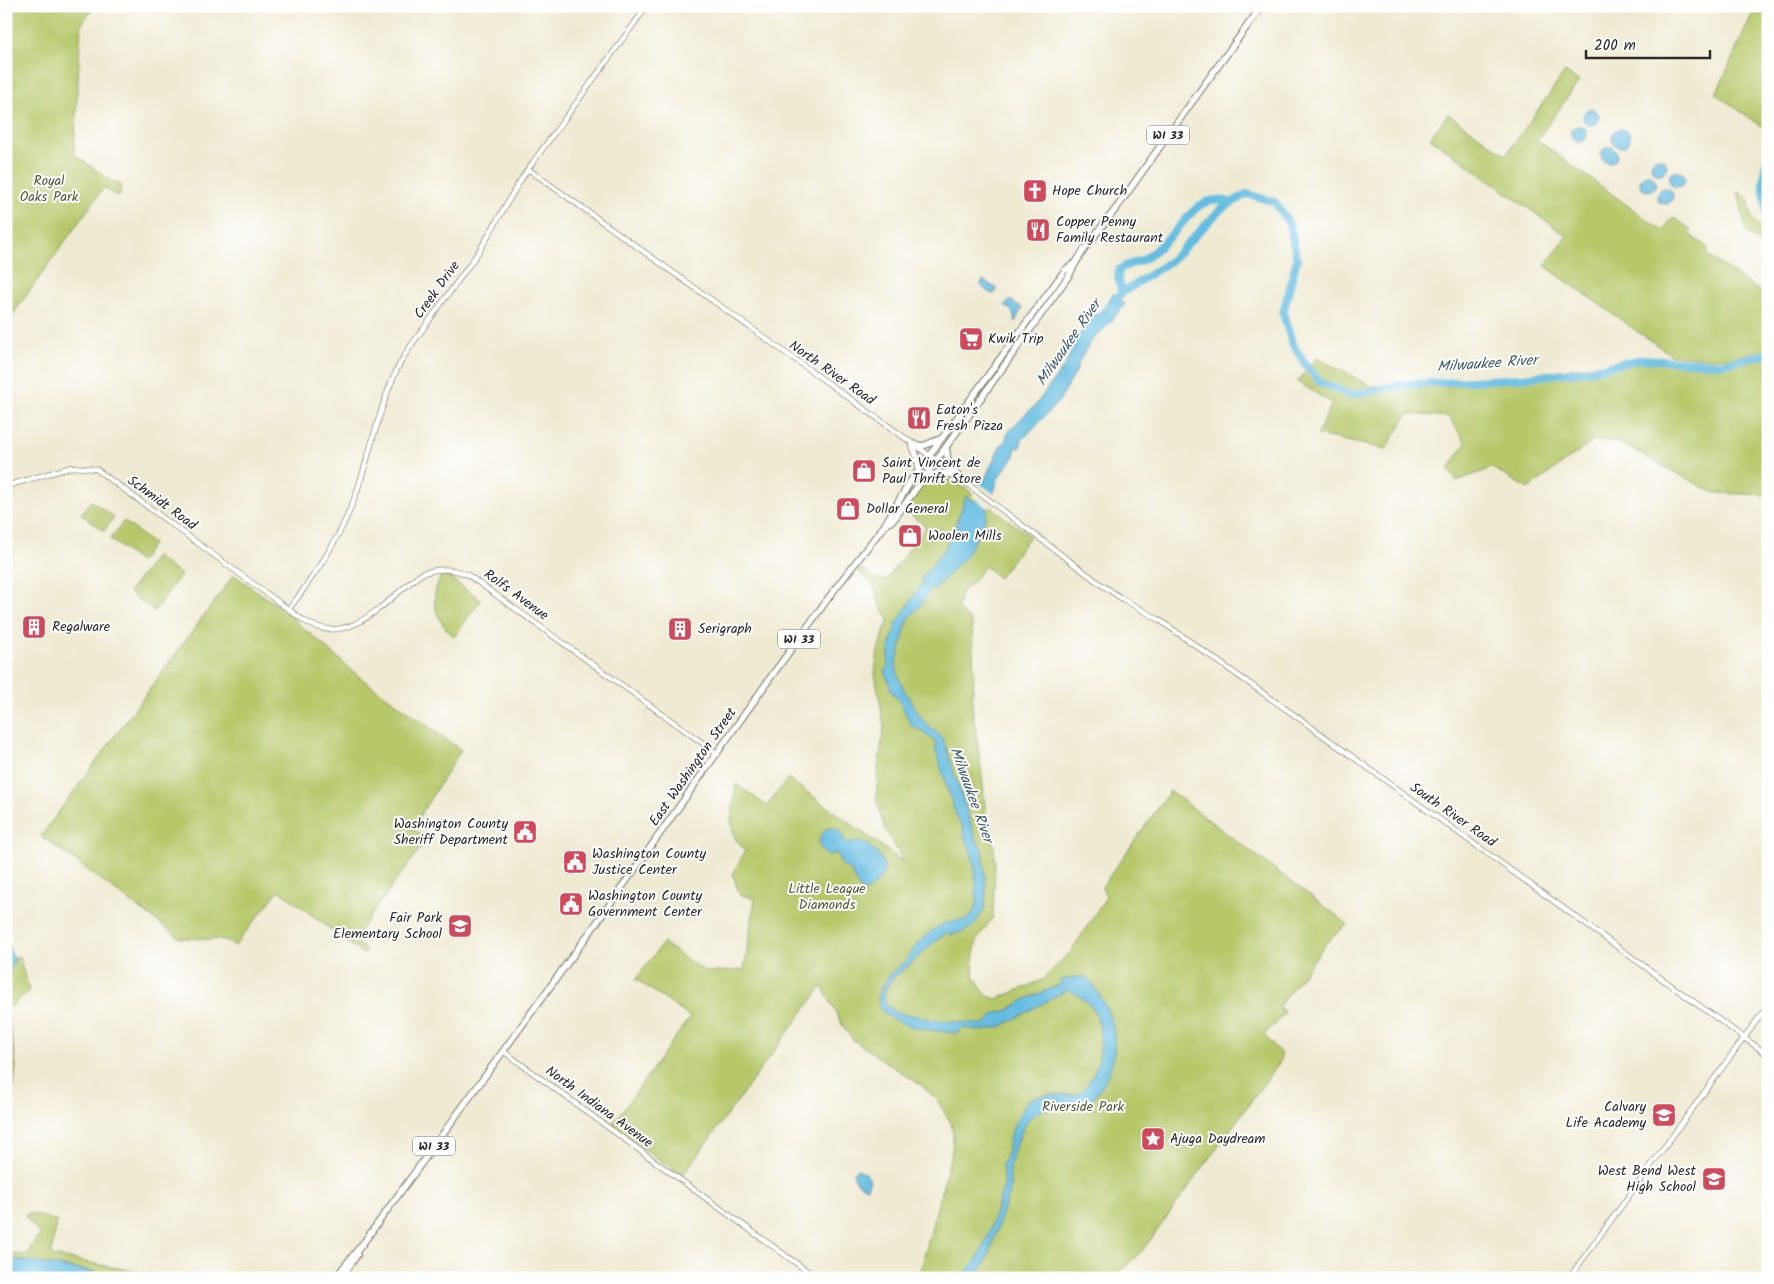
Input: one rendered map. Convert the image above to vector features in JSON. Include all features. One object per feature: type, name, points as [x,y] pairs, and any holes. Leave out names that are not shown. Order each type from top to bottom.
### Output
[{"type":"main road","name":"East Washington Street","points":[[884,526],[895,518],[1070,274],[1075,263],[1262,6]]},
{"type":"main road","name":"East Washington Street","points":[[335,1278],[364,1242],[503,1051],[718,754],[835,588],[884,526],[929,455],[1065,270],[1075,263]]},
{"type":"main road","points":[[912,444],[928,445],[942,438]]},
{"type":"main road","points":[[912,444],[919,469]]},
{"type":"main road","points":[[946,447],[948,461],[958,476]]},
{"type":"main road","points":[[922,480],[936,473],[958,476]]},
{"type":"main road","name":"East Washington Street","points":[[341,1278],[352,1264],[364,1242]]},
{"type":"street","name":"Creek Drive","points":[[289,609],[326,559],[346,520],[354,500],[385,398],[402,360],[484,243],[528,169],[647,6]]},
{"type":"street","name":"North River Road","points":[[528,169],[936,460],[1029,529],[1052,549],[1121,598]]},
{"type":"street","name":"Schmidt Road","points":[[6,486],[72,466],[96,469],[289,609]]},
{"type":"street","name":"Rolfs Avenue","points":[[289,609],[310,625],[336,630],[351,626],[367,618],[423,573],[434,570],[456,570],[468,575],[718,754]]},
{"type":"street","name":"South River Road","points":[[1121,598],[1158,619],[1293,714],[1768,1056]]},
{"type":"street","points":[[1569,1278],[1768,1005]]},
{"type":"street","name":"North Indiana Avenue","points":[[503,1051],[817,1278]]},
{"type":"green space","name":"Royal Oaks Park","points":[[6,6],[95,6],[81,25],[74,154],[111,181],[120,183],[120,196],[116,196],[104,187],[6,324]]},
{"type":"green space","points":[[1756,6],[1768,6],[1768,120],[1764,128],[1716,94]]},
{"type":"green space","points":[[1565,72],[1579,81],[1537,140],[1663,231],[1673,217],[1691,230],[1689,234],[1707,247],[1708,256],[1768,297],[1768,350],[1728,358],[1671,355],[1545,266],[1567,236],[1430,138],[1448,114],[1506,155]]},
{"type":"green space","points":[[1768,157],[1768,220],[1763,184]]},
{"type":"green space","points":[[1738,191],[1749,200],[1754,220],[1768,234],[1768,250],[1746,232]]},
{"type":"green space","points":[[1768,354],[1768,495],[1714,493],[1618,442],[1594,440],[1528,489],[1492,468],[1457,481],[1448,470],[1466,443],[1449,417],[1408,414],[1386,449],[1317,435],[1332,403],[1297,382],[1317,358],[1371,386],[1486,380],[1642,359],[1721,364]]},
{"type":"green space","name":"Riverside Park","points":[[941,475],[965,488],[1030,536],[999,578],[985,566],[972,583],[961,592],[958,609],[970,620],[972,625],[974,673],[972,706],[986,815],[993,836],[995,862],[993,917],[977,940],[974,954],[973,973],[983,991],[990,997],[997,999],[1042,980],[1072,950],[1106,897],[1102,887],[1170,791],[1348,924],[1327,942],[1279,1006],[1285,1013],[1264,1035],[1281,1054],[1281,1060],[1143,1250],[1124,1268],[1104,1278],[916,1278],[921,1268],[952,1151],[953,1134],[951,1123],[937,1100],[922,1086],[853,1040],[845,1030],[822,986],[683,1175],[636,1143],[613,1124],[690,1017],[636,979],[663,943],[706,972],[744,970],[755,899],[739,894],[733,874],[745,851],[735,838],[731,823],[736,784],[767,806],[788,778],[902,861],[885,829],[876,800],[884,726],[875,673],[878,650],[889,618],[882,610],[873,585],[858,571],[860,567],[875,578],[885,581],[926,527],[904,510],[929,479]]},
{"type":"green space","points":[[91,501],[114,517],[104,531],[81,514]]},
{"type":"green space","points":[[124,521],[153,544],[140,562],[110,539]]},
{"type":"green space","points":[[156,557],[181,575],[154,611],[129,592]]},
{"type":"green space","points":[[443,573],[481,600],[454,637],[447,630],[435,607],[436,590]]},
{"type":"green space","points":[[234,575],[277,605],[361,678],[461,750],[412,828],[427,839],[353,940],[367,950],[363,954],[279,890],[235,946],[226,940],[180,938],[41,836]]},
{"type":"green space","points":[[19,956],[29,991],[7,1010],[16,1065],[14,1084],[6,1113],[6,980],[15,958]]},
{"type":"green space","points":[[29,1213],[57,1221],[51,1254],[53,1256],[171,1278],[132,1278],[6,1258],[6,1252],[26,1256],[36,1239],[41,1235],[25,1217]]},
{"type":"water","points":[[1588,109],[1594,109],[1599,114],[1597,123],[1588,125],[1583,120],[1583,114]]},
{"type":"water","points":[[1576,126],[1582,126],[1587,131],[1585,140],[1576,142],[1571,137],[1571,131]]},
{"type":"water","points":[[1621,129],[1627,132],[1630,138],[1627,144],[1621,147],[1615,144],[1612,138],[1615,132]]},
{"type":"water","points":[[1606,147],[1612,147],[1617,152],[1615,161],[1606,163],[1601,158],[1601,152]]},
{"type":"water","points":[[1656,158],[1662,158],[1667,163],[1665,172],[1656,174],[1651,169],[1651,163]]},
{"type":"water","points":[[1674,171],[1680,171],[1685,176],[1683,185],[1674,187],[1669,182],[1669,176]]},
{"type":"water","points":[[1645,175],[1651,175],[1656,180],[1654,189],[1645,191],[1640,186],[1640,180]]},
{"type":"water","points":[[1662,188],[1668,188],[1673,193],[1671,202],[1662,204],[1657,199],[1657,193]]},
{"type":"water","points":[[983,280],[996,288],[997,290],[994,294],[988,292],[983,287],[981,284]]},
{"type":"water","points":[[1114,293],[1125,304],[1107,326],[1090,342],[1060,400],[1022,440],[1020,448],[1015,448],[1015,456],[998,478],[994,493],[986,510],[988,512],[978,535],[964,558],[934,590],[932,588],[920,606],[908,619],[896,664],[898,676],[912,704],[922,719],[944,741],[975,837],[983,851],[986,889],[985,908],[975,924],[965,931],[950,935],[948,932],[933,943],[892,979],[885,990],[884,1002],[896,1013],[935,1020],[983,1024],[994,1014],[1008,1010],[1026,999],[1059,985],[1062,980],[1083,976],[1091,982],[1100,996],[1109,1014],[1114,1031],[1112,1064],[1103,1084],[1090,1101],[1076,1108],[1044,1110],[1030,1118],[1014,1151],[1010,1165],[1010,1194],[989,1255],[974,1278],[962,1278],[979,1256],[988,1236],[1004,1185],[1002,1164],[1007,1154],[1009,1140],[1015,1123],[1028,1100],[1046,1095],[1076,1095],[1091,1080],[1099,1058],[1099,1024],[1093,1009],[1081,997],[1067,990],[1002,1026],[983,1031],[964,1028],[956,1033],[927,1029],[896,1021],[885,1014],[879,1004],[880,991],[890,975],[931,931],[950,922],[968,919],[975,909],[978,899],[976,898],[976,876],[972,854],[960,822],[957,819],[935,749],[937,744],[926,734],[911,725],[900,702],[892,692],[885,672],[888,666],[889,649],[896,624],[923,582],[921,579],[945,548],[966,496],[974,501],[981,482],[984,481],[1008,433],[1035,406],[1065,365],[1074,344],[1090,317],[1100,312]]},
{"type":"water","points":[[1010,300],[1022,308],[1015,322],[1013,313],[1005,305]]},
{"type":"water","points":[[828,828],[835,828],[839,831],[845,841],[860,842],[871,847],[880,856],[884,872],[878,882],[869,890],[864,892],[858,887],[851,871],[841,865],[837,853],[827,855],[823,852],[819,841],[822,834]]},
{"type":"water","points":[[6,934],[10,951],[15,958],[6,980]]},
{"type":"water","points":[[858,1169],[866,1173],[870,1179],[867,1188],[859,1184],[854,1177],[853,1172]]},
{"type":"water","points":[[6,1258],[132,1278],[6,1278]]},
{"type":"pier","points":[[978,482],[996,495],[989,509],[972,497]]},
{"type":"waterway","name":"Milwaukee River","points":[[1768,157],[1763,184],[1768,220]]},
{"type":"waterway","name":"Milwaukee River","points":[[1112,305],[1122,293],[1172,260],[1221,209],[1247,194],[1275,202],[1289,224],[1297,259],[1283,313],[1292,343],[1305,364],[1320,382],[1350,395],[1401,385],[1522,378],[1586,371],[1642,359],[1721,364],[1768,354]]},
{"type":"waterway","points":[[1122,293],[1118,277],[1119,270],[1147,257],[1165,242],[1199,206],[1213,200],[1232,203]]},
{"type":"waterway","name":"Milwaukee River","points":[[943,930],[971,923]]},
{"type":"place","name":"Hope Church","points":[[1035,191]]},
{"type":"place","name":"Copper Penny Family Restaurant","points":[[1038,230]]},
{"type":"place","name":"Kwik Trip","points":[[971,339]]},
{"type":"place","name":"Eaton's Fresh Pizza","points":[[919,418]]},
{"type":"place","name":"Saint Vincent de Paul Thrift Store","points":[[864,471]]},
{"type":"place","name":"Dollar General","points":[[848,509]]},
{"type":"place","name":"Woolen Mills","points":[[910,536]]},
{"type":"place","name":"Regalware","points":[[34,627]]},
{"type":"place","name":"Serigraph","points":[[680,629]]},
{"type":"place","name":"Washington County Sheriff Department","points":[[525,832]]},
{"type":"place","name":"Washington County Justice Center","points":[[575,862]]},
{"type":"place","name":"Washington County Government Center","points":[[571,904]]},
{"type":"place","name":"Fair Park Elementary School","points":[[460,926]]},
{"type":"place","name":"Calvary Life Academy","points":[[1664,1115]]},
{"type":"place","name":"Ajuga Daydream","points":[[1153,1139]]},
{"type":"place","name":"West Bend West High School","points":[[1714,1179]]},
{"type":"park label","name":"Little League Diamonds","points":[[827,898]]}]
